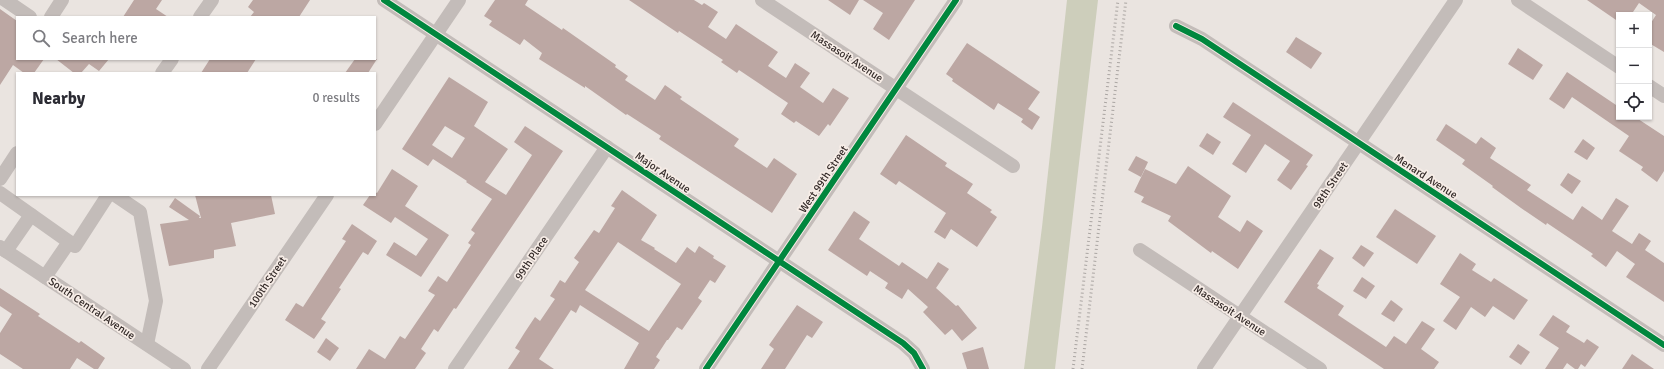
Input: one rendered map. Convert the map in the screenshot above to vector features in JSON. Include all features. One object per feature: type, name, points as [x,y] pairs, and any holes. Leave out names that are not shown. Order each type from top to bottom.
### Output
[{"type":"street","points":[[52,16],[62,0]]},
{"type":"street","points":[[201,16],[212,0]]},
{"type":"street","name":"Major Avenue","points":[[384,0],[903,343],[914,353],[923,369]]},
{"type":"street","points":[[376,123],[459,0]]},
{"type":"street","name":"Massasoit Avenue","points":[[762,0],[1013,166]]},
{"type":"street","name":"West 99th Street","points":[[706,369],[780,262],[956,0]]},
{"type":"street","name":"98th Street","points":[[1204,369],[1456,0]]},
{"type":"street","points":[[1518,0],[1616,65]]},
{"type":"street","points":[[9,1],[29,16]]},
{"type":"street","name":"Menard Avenue","points":[[1176,26],[1202,39],[1664,344]]},
{"type":"street","points":[[163,72],[171,60]]},
{"type":"street","points":[[1652,88],[1664,96]]},
{"type":"street","name":"99th Place","points":[[455,369],[607,147]]},
{"type":"street","points":[[0,179],[16,155]]},
{"type":"street","points":[[0,193],[75,246],[107,196]]},
{"type":"street","points":[[116,196],[140,212],[156,301],[147,344]]},
{"type":"street","name":"100th Street","points":[[208,369],[325,196]]},
{"type":"street","points":[[3,249],[31,215]]},
{"type":"street","points":[[46,277],[69,242]]},
{"type":"street","name":"South Central Avenue","points":[[3,249],[184,369]]},
{"type":"street","name":"Massasoit Avenue","points":[[1140,250],[1320,369]]},
{"type":"green space","points":[[1067,0],[1098,0],[1055,369],[1024,369],[1042,227]]},
{"type":"building","points":[[134,0],[162,0],[156,9],[166,16],[124,16]]},
{"type":"building","points":[[253,0],[310,0],[300,16],[251,16],[254,12],[248,7]]},
{"type":"building","points":[[495,0],[528,0],[525,5],[562,30],[563,28],[616,65],[615,67],[628,76],[625,80],[655,100],[665,85],[682,97],[680,99],[739,139],[734,146],[767,168],[774,158],[797,174],[772,213],[659,139],[661,136],[627,114],[626,115],[585,86],[585,88],[539,59],[542,53],[524,39],[520,45],[489,25],[492,21],[484,16]]},
{"type":"building","points":[[629,0],[694,0],[702,5],[704,3],[718,12],[708,27],[726,39],[736,24],[778,52],[768,66],[786,78],[795,63],[810,73],[800,87],[823,103],[833,88],[849,98],[830,126],[828,124],[819,136],[796,121],[794,123],[781,114],[788,103],[739,70],[737,73],[721,62],[723,60],[679,31],[678,33]]},
{"type":"building","points":[[828,0],[859,0],[850,15]]},
{"type":"building","points":[[863,0],[915,0],[889,40],[873,29],[883,13]]},
{"type":"building","points":[[1587,0],[1664,0],[1664,52],[1652,45],[1652,21],[1656,15],[1639,3],[1633,12],[1616,12],[1616,20]]},
{"type":"building","points":[[0,9],[16,20],[16,60],[43,60],[35,72],[23,72],[13,65],[0,85]]},
{"type":"building","points":[[1296,37],[1322,53],[1311,69],[1286,52]]},
{"type":"building","points":[[967,43],[1040,92],[1028,109],[1040,117],[1032,130],[1021,122],[1023,119],[998,103],[994,110],[952,81],[953,79],[946,74]]},
{"type":"building","points":[[1518,48],[1543,65],[1533,80],[1508,64]]},
{"type":"building","points":[[377,59],[369,72],[346,72],[354,60]]},
{"type":"building","points":[[57,60],[108,60],[99,71],[89,64],[82,72],[73,72]]},
{"type":"building","points":[[209,60],[255,60],[248,72],[202,72]]},
{"type":"building","points":[[1567,72],[1616,105],[1616,120],[1640,120],[1664,136],[1664,171],[1657,182],[1641,170],[1643,167],[1619,151],[1629,136],[1572,97],[1564,109],[1549,99]]},
{"type":"building","points":[[449,77],[488,102],[474,126],[508,149],[485,182],[506,195],[532,155],[514,142],[525,126],[563,151],[456,309],[454,308],[438,332],[434,329],[421,349],[426,353],[415,369],[356,369],[369,349],[385,359],[400,336],[405,339],[435,295],[428,291],[438,276],[447,282],[471,245],[468,243],[475,233],[471,230],[492,199],[433,159],[428,166],[402,149]],"holes":[[[445,126],[465,138],[452,158],[432,145]]]},
{"type":"building","points":[[1233,102],[1313,155],[1306,165],[1308,166],[1291,190],[1277,180],[1290,161],[1265,144],[1246,173],[1232,164],[1251,135],[1223,117]]},
{"type":"building","points":[[1446,124],[1476,144],[1481,137],[1496,148],[1490,158],[1531,185],[1527,190],[1573,220],[1582,206],[1602,220],[1616,198],[1629,206],[1612,231],[1632,244],[1639,233],[1651,241],[1645,250],[1664,263],[1664,302],[1626,277],[1635,264],[1617,251],[1606,267],[1591,256],[1593,254],[1547,223],[1546,225],[1521,208],[1462,164],[1465,160],[1436,140]]},
{"type":"building","points":[[1207,133],[1221,142],[1213,155],[1199,146]]},
{"type":"building","points":[[906,135],[947,163],[945,166],[973,184],[967,193],[992,210],[990,212],[997,217],[977,247],[951,229],[945,239],[934,232],[946,213],[899,181],[896,185],[880,174]]},
{"type":"building","points":[[1583,139],[1595,148],[1587,160],[1574,152]]},
{"type":"building","points":[[1136,156],[1148,162],[1141,177],[1128,170]]},
{"type":"building","points":[[1188,166],[1231,196],[1218,217],[1240,232],[1247,220],[1263,231],[1238,269],[1212,251],[1211,253],[1168,221],[1171,216],[1141,202],[1144,197],[1134,192],[1145,169],[1176,184]]},
{"type":"building","points":[[392,169],[418,186],[405,206],[449,235],[421,277],[386,255],[394,242],[416,256],[428,239],[395,217],[391,223],[363,205],[369,196],[376,196]]},
{"type":"building","points":[[1568,173],[1581,181],[1572,194],[1560,185]]},
{"type":"building","points":[[622,190],[657,215],[641,240],[676,263],[687,247],[695,253],[699,246],[714,256],[713,258],[726,266],[715,283],[710,280],[698,298],[702,301],[682,330],[677,327],[667,340],[656,357],[660,360],[654,369],[624,369],[639,343],[580,305],[576,313],[571,310],[539,359],[554,369],[508,369],[520,351],[515,348],[525,332],[535,317],[540,321],[555,299],[550,296],[560,280],[565,283],[579,262],[574,258],[594,230],[599,233],[615,208],[611,206]],"holes":[[[618,242],[681,284],[649,331],[585,290]]]},
{"type":"building","points":[[195,196],[271,196],[275,214],[231,223],[236,246],[214,250],[214,258],[169,266],[160,224],[189,220],[169,207],[175,198],[200,216],[199,218],[201,218]]},
{"type":"building","points":[[1395,209],[1436,236],[1417,264],[1376,237]]},
{"type":"building","points":[[854,211],[870,222],[859,239],[899,266],[902,262],[927,279],[938,262],[949,269],[936,288],[956,306],[958,305],[977,328],[962,341],[952,329],[945,335],[923,312],[928,307],[908,289],[902,299],[885,288],[888,283],[870,271],[867,276],[828,250]]},
{"type":"building","points":[[352,224],[377,241],[368,255],[363,252],[339,288],[341,289],[321,319],[326,322],[314,339],[285,320],[296,303],[303,307],[346,241],[342,239]]},
{"type":"building","points":[[1361,245],[1374,253],[1364,267],[1352,258]]},
{"type":"building","points":[[1320,249],[1334,258],[1317,284],[1319,285],[1317,288],[1344,306],[1338,315],[1386,347],[1394,336],[1406,344],[1422,321],[1435,329],[1421,349],[1439,362],[1434,369],[1384,369],[1284,302]]},
{"type":"building","points":[[1460,253],[1476,264],[1472,270],[1491,282],[1494,278],[1528,300],[1514,320],[1493,306],[1485,317],[1471,307],[1456,330],[1443,321],[1460,297],[1440,284]]},
{"type":"building","points":[[1362,277],[1375,286],[1366,299],[1353,291]]},
{"type":"building","points":[[0,288],[40,314],[38,316],[79,343],[81,341],[105,358],[98,369],[94,369],[77,358],[70,369],[23,369],[0,354],[0,333],[12,314],[0,306]]},
{"type":"building","points":[[1391,300],[1403,309],[1394,322],[1381,314]]},
{"type":"building","points":[[797,305],[823,322],[812,338],[807,335],[785,369],[761,369],[774,349],[769,345]]},
{"type":"building","points":[[1553,315],[1570,326],[1566,332],[1584,343],[1587,339],[1599,347],[1585,367],[1581,364],[1578,369],[1575,369],[1567,363],[1563,369],[1545,369],[1559,348],[1539,335]]},
{"type":"building","points":[[326,338],[339,348],[330,361],[317,352]]},
{"type":"building","points":[[1518,344],[1530,352],[1521,365],[1509,357]]},
{"type":"building","points":[[983,347],[989,369],[967,369],[962,353]]},
{"type":"building","points":[[1632,354],[1654,369],[1622,369]]},
{"type":"railway","points":[[1073,369],[1118,0]]},
{"type":"railway","points":[[1082,369],[1126,0]]},
{"type":"cycle path","points":[[384,0],[903,343],[914,353],[923,369]]},
{"type":"cycle path","points":[[706,369],[956,0]]},
{"type":"cycle path","points":[[1176,26],[1202,39],[1664,345]]}]
